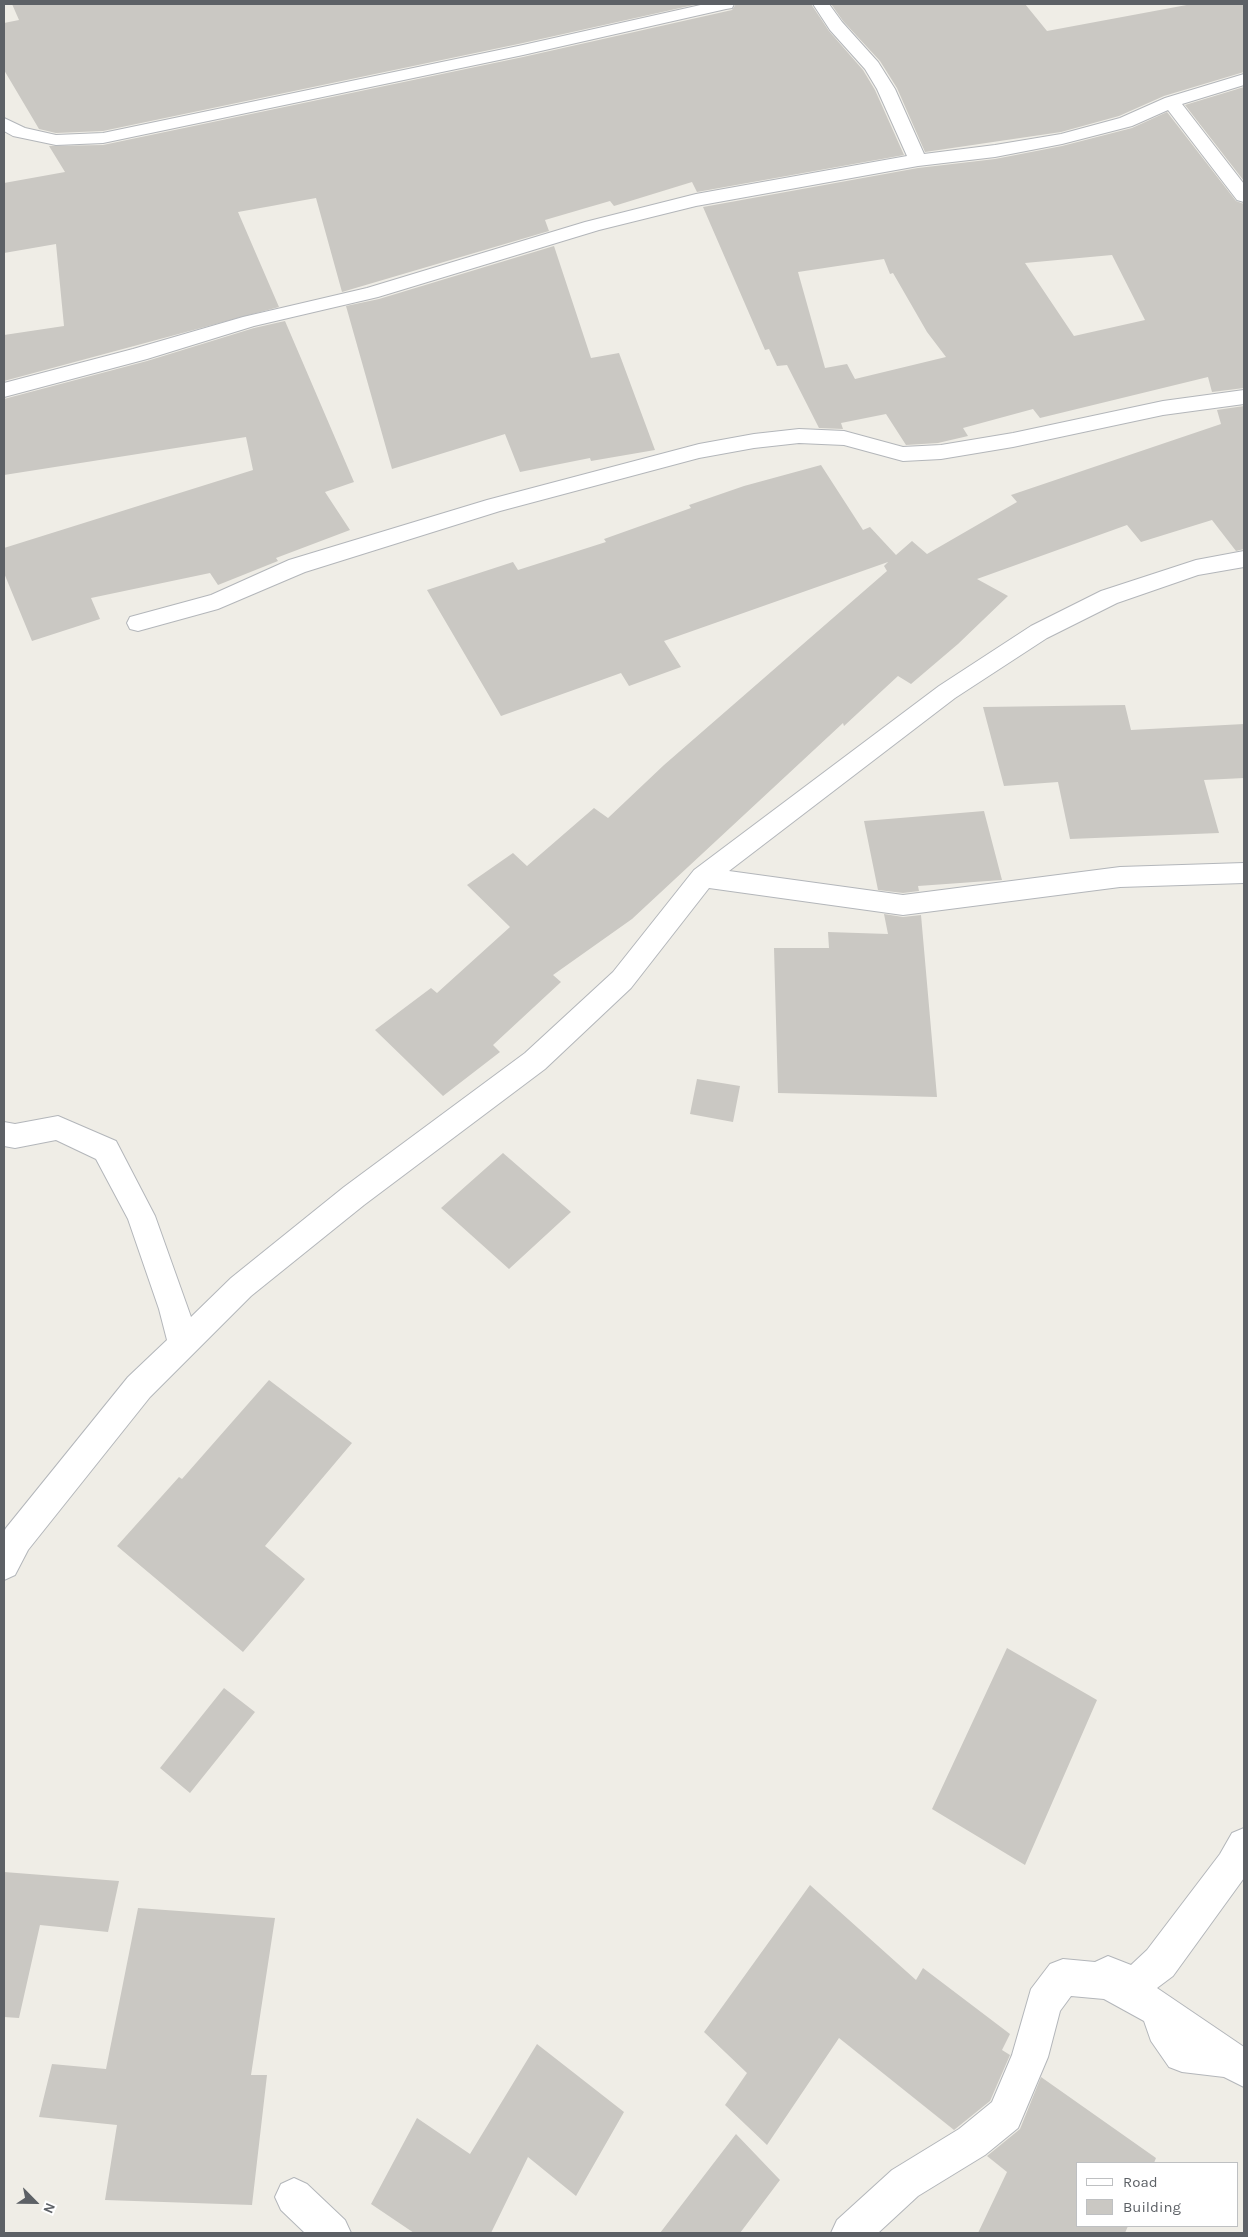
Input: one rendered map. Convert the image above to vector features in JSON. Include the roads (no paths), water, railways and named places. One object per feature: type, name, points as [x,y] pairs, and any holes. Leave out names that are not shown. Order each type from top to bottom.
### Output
[{"type":"street","points":[[4,122],[19,132],[56,140],[103,138],[514,52],[726,4]]},
{"type":"street","points":[[821,4],[836,26],[872,66],[886,90],[918,160]]},
{"type":"street","points":[[4,390],[140,354],[250,322],[371,293],[474,264],[592,226],[696,200],[918,160],[995,151],[1062,139],[1126,122],[1171,102],[1244,79]]},
{"type":"street","points":[[1171,102],[1244,196]]},
{"type":"street","points":[[138,623],[218,601],[297,566],[495,505],[699,451],[754,441],[799,436],[844,438],[903,454],[941,452],[1013,440],[1163,408],[1244,397]]},
{"type":"street","points":[[4,1564],[17,1539],[139,1387],[241,1287],[354,1196],[535,1061],[622,980],[703,877],[948,692],[1039,632],[1109,597],[1196,568],[1244,559]]},
{"type":"street","points":[[703,877],[903,905],[1120,877],[1244,873]]},
{"type":"street","points":[[4,1134],[14,1136],[58,1128],[106,1150],[141,1216],[174,1309],[183,1345]]},
{"type":"street","points":[[1036,1985],[1069,1959],[1135,1984],[1160,1962],[1232,1866],[1244,1845]]},
{"type":"street","points":[[1160,1962],[1160,2009],[1164,2028],[1182,2054],[1238,2064]]},
{"type":"street","points":[[850,2233],[905,2183],[972,2142],[1005,2115],[1030,2057],[1044,2002],[1063,1977],[1108,1981],[1154,2006],[1238,2064]]},
{"type":"street","points":[[294,2196],[332,2233]]}]
